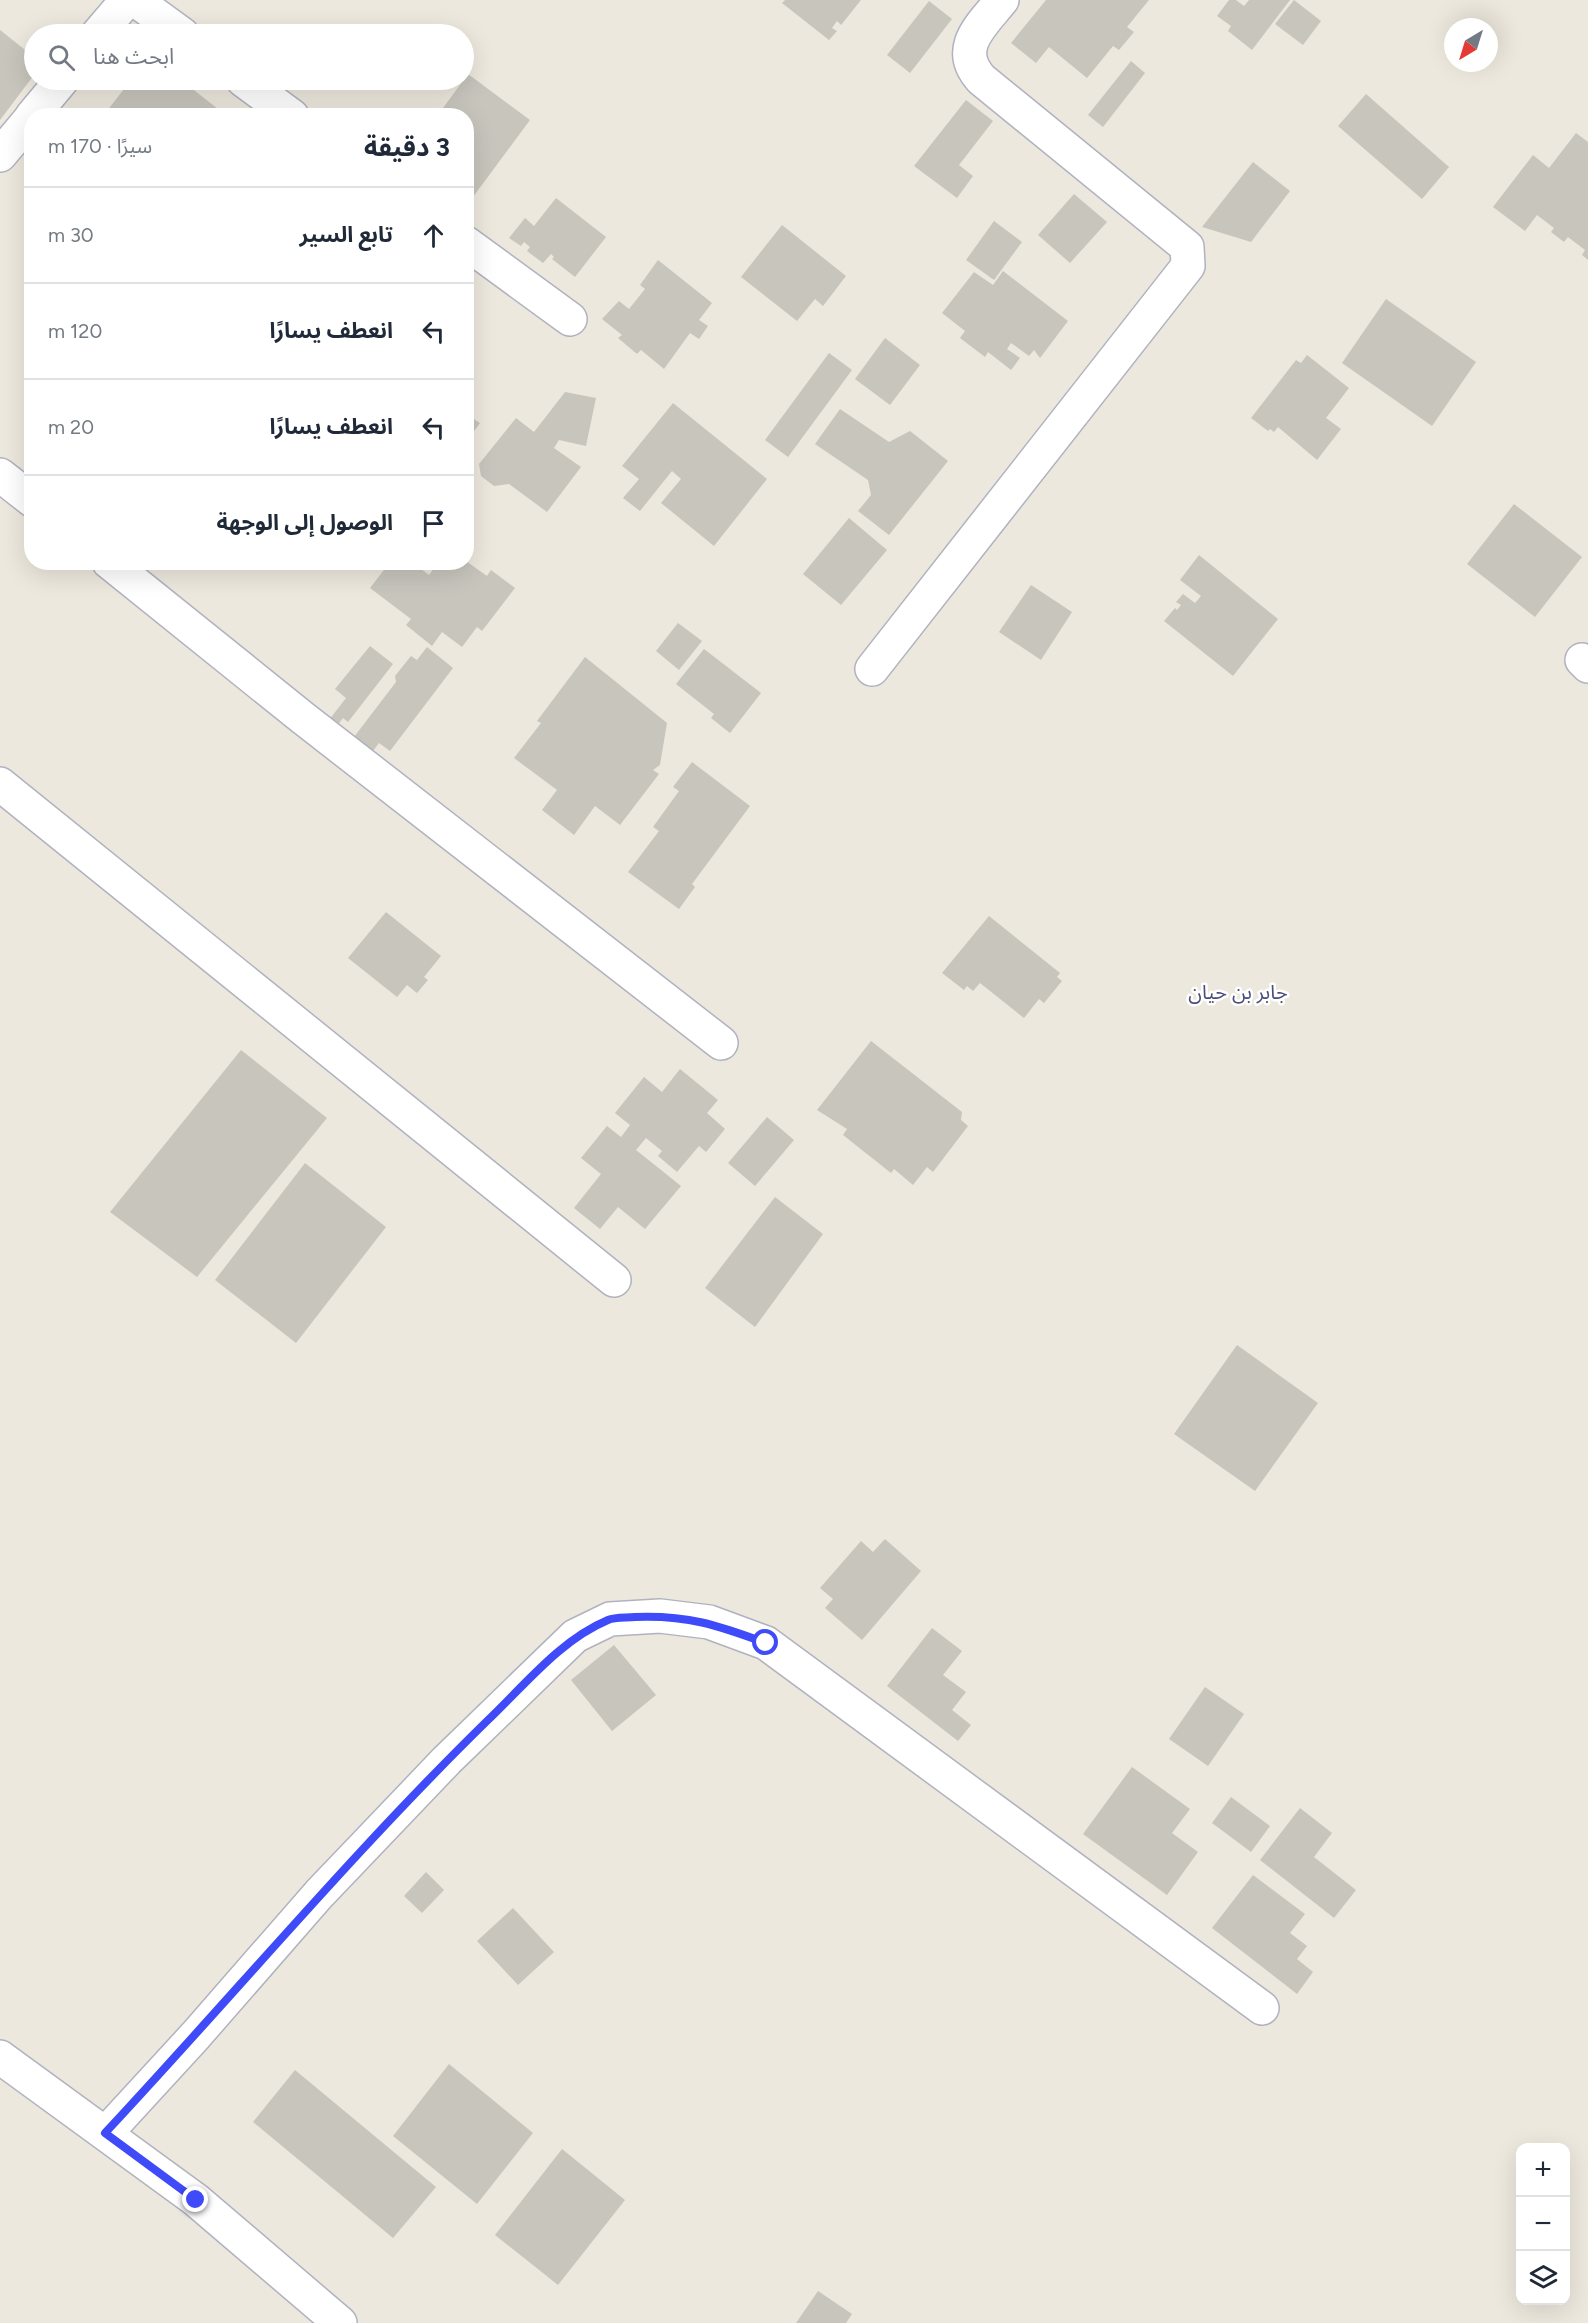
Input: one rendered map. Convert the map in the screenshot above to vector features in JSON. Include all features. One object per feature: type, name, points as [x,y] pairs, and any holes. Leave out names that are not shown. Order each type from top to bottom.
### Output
[{"type":"street","points":[[107,24],[127,0]]},
{"type":"street","points":[[135,0],[168,24]]},
{"type":"street","points":[[872,669],[1188,266],[1187,247],[981,79],[971,67],[968,55],[976,33],[1002,0]]},
{"type":"street","points":[[39,108],[54,90]]},
{"type":"street","points":[[257,90],[281,108]]},
{"type":"street","points":[[0,155],[24,126]]},
{"type":"street","points":[[474,249],[570,319]]},
{"type":"street","points":[[0,475],[24,494]]},
{"type":"street","points":[[119,570],[312,725],[721,1043]]},
{"type":"street","points":[[0,784],[614,1280]]},
{"type":"street","points":[[105,2133],[196,2035],[318,1894],[447,1760],[575,1636],[610,1619],[660,1616],[709,1622],[766,1643],[1262,2008]]},
{"type":"street","points":[[0,2057],[196,2200],[340,2323]]},
{"type":"building","points":[[785,0],[861,0],[841,25],[837,21],[832,28],[837,31],[829,40],[782,3]]},
{"type":"building","points":[[1046,0],[1149,0],[1127,27],[1134,32],[1119,50],[1113,46],[1087,78],[1049,47],[1036,63],[1011,43]]},
{"type":"building","points":[[1229,0],[1236,0],[1244,6],[1249,0],[1290,0],[1252,50],[1228,31],[1231,26],[1217,16]]},
{"type":"building","points":[[1294,0],[1321,21],[1303,45],[1275,24]]},
{"type":"building","points":[[929,1],[952,19],[910,73],[887,55]]},
{"type":"building","points":[[0,30],[24,49],[24,88],[0,120]]},
{"type":"building","points":[[1131,61],[1145,73],[1103,127],[1088,115]]},
{"type":"building","points":[[474,78],[530,120],[474,196],[474,108],[443,108],[456,90],[474,90]]},
{"type":"building","points":[[123,90],[194,90],[217,108],[109,108]]},
{"type":"building","points":[[1366,94],[1449,167],[1422,199],[1338,126]]},
{"type":"building","points":[[966,100],[993,121],[959,165],[973,176],[957,198],[914,166]]},
{"type":"building","points":[[1576,133],[1588,142],[1588,260],[1582,255],[1585,250],[1568,237],[1564,242],[1551,232],[1554,228],[1537,215],[1525,231],[1493,207],[1533,155],[1549,168]]},
{"type":"building","points":[[1253,162],[1290,191],[1251,242],[1202,227]]},
{"type":"building","points":[[1074,194],[1107,222],[1070,263],[1038,235]]},
{"type":"building","points":[[556,198],[606,237],[575,277],[552,259],[554,257],[551,254],[543,263],[527,251],[530,247],[524,242],[521,246],[509,238],[525,218],[534,226]]},
{"type":"building","points":[[994,221],[1022,242],[994,280],[966,260]]},
{"type":"building","points":[[782,225],[846,276],[823,306],[815,299],[797,321],[741,277]]},
{"type":"building","points":[[658,260],[712,303],[699,320],[708,326],[699,339],[690,333],[664,369],[641,350],[637,354],[618,338],[622,335],[602,319],[619,301],[629,309],[645,289],[640,285]]},
{"type":"building","points":[[1003,271],[1068,321],[1040,358],[1034,350],[1029,356],[1011,343],[1007,349],[1020,358],[1011,370],[988,352],[985,357],[960,338],[965,331],[942,313],[974,272],[993,285]]},
{"type":"building","points":[[1386,299],[1476,362],[1432,426],[1342,363]]},
{"type":"building","points":[[885,338],[920,365],[890,405],[855,379]]},
{"type":"building","points":[[829,353],[852,370],[788,457],[765,440]]},
{"type":"building","points":[[1307,355],[1349,388],[1326,418],[1341,429],[1317,460],[1278,427],[1274,432],[1270,429],[1268,431],[1251,418],[1296,360],[1301,363]]},
{"type":"building","points":[[565,392],[596,398],[586,446],[559,440],[554,448],[581,467],[547,512],[509,484],[494,486],[481,476],[479,464],[516,418],[534,432]]},
{"type":"building","points":[[673,403],[767,479],[714,546],[661,503],[681,479],[672,471],[640,511],[623,498],[639,479],[622,466]]},
{"type":"building","points":[[840,409],[889,442],[910,431],[948,461],[889,535],[858,511],[871,495],[868,480],[815,444]]},
{"type":"building","points":[[474,419],[480,423],[474,431]]},
{"type":"building","points":[[1514,504],[1582,557],[1535,617],[1467,564]]},
{"type":"building","points":[[849,518],[887,550],[841,605],[803,574]]},
{"type":"building","points":[[1199,555],[1278,619],[1233,676],[1164,621],[1175,608],[1177,610],[1181,605],[1176,602],[1183,594],[1195,603],[1201,596],[1180,580]]},
{"type":"building","points":[[474,567],[487,576],[491,570],[515,588],[482,631],[477,627],[462,647],[442,632],[432,646],[406,625],[411,619],[370,588],[384,570],[422,570],[429,575],[432,570],[474,570]]},
{"type":"building","points":[[1031,585],[1072,612],[1041,660],[999,632]]},
{"type":"building","points":[[678,623],[702,641],[679,670],[656,651]]},
{"type":"building","points":[[370,646],[393,664],[348,722],[343,718],[337,726],[329,720],[346,698],[335,689]]},
{"type":"building","points":[[427,647],[453,668],[390,751],[379,743],[373,751],[354,737],[396,682],[395,676],[411,656],[417,660]]},
{"type":"building","points":[[704,649],[761,693],[730,733],[711,718],[714,714],[676,684]]},
{"type":"building","points":[[585,657],[667,723],[660,765],[653,770],[659,774],[620,825],[595,806],[574,835],[542,810],[557,790],[514,758],[541,723],[537,721]]},
{"type":"building","points":[[692,762],[750,806],[692,884],[695,887],[679,909],[628,872],[659,831],[653,827],[679,791],[673,787]]},
{"type":"building","points":[[386,912],[441,956],[424,977],[428,980],[417,993],[407,985],[397,997],[348,958]]},
{"type":"building","points":[[989,916],[1060,973],[1057,977],[1062,981],[1044,1003],[1039,999],[1024,1018],[980,983],[973,991],[967,986],[964,990],[942,973]]},
{"type":"building","points":[[871,1041],[962,1112],[961,1120],[968,1126],[933,1172],[927,1167],[913,1185],[894,1169],[891,1173],[843,1135],[847,1129],[817,1110]]},
{"type":"building","points":[[241,1050],[327,1118],[197,1277],[110,1212]]},
{"type":"building","points":[[680,1069],[718,1100],[707,1113],[725,1129],[706,1152],[699,1146],[677,1172],[658,1156],[662,1151],[646,1138],[636,1150],[681,1186],[645,1229],[618,1207],[600,1229],[574,1208],[601,1174],[581,1158],[607,1126],[621,1137],[630,1125],[615,1113],[644,1077],[662,1092]]},
{"type":"building","points":[[767,1117],[794,1140],[755,1186],[728,1163]]},
{"type":"building","points":[[305,1163],[386,1227],[296,1343],[215,1280]]},
{"type":"building","points":[[775,1197],[823,1234],[755,1327],[705,1288]]},
{"type":"building","points":[[1237,1345],[1318,1403],[1255,1491],[1174,1434]]},
{"type":"building","points":[[885,1539],[921,1571],[862,1640],[825,1608],[833,1599],[820,1588],[861,1541],[873,1552]]},
{"type":"building","points":[[932,1628],[962,1651],[943,1675],[966,1692],[952,1710],[971,1725],[958,1741],[887,1686]]},
{"type":"building","points":[[614,1645],[656,1695],[612,1731],[571,1680]]},
{"type":"building","points":[[1205,1687],[1244,1714],[1208,1766],[1169,1739]]},
{"type":"building","points":[[1132,1767],[1190,1809],[1172,1833],[1198,1852],[1167,1895],[1083,1834]]},
{"type":"building","points":[[1231,1797],[1270,1826],[1251,1852],[1212,1823]]},
{"type":"building","points":[[1300,1808],[1332,1833],[1314,1857],[1356,1890],[1334,1918],[1260,1860]]},
{"type":"building","points":[[426,1872],[444,1890],[422,1913],[404,1896]]},
{"type":"building","points":[[1253,1875],[1305,1914],[1290,1933],[1307,1946],[1297,1959],[1313,1972],[1297,1994],[1212,1928]]},
{"type":"building","points":[[513,1908],[554,1952],[518,1985],[477,1941]]},
{"type":"building","points":[[449,2064],[533,2133],[477,2204],[393,2136]]},
{"type":"building","points":[[295,2070],[436,2187],[393,2238],[253,2122]]},
{"type":"building","points":[[562,2149],[625,2200],[558,2285],[495,2235]]},
{"type":"building","points":[[818,2291],[852,2314],[846,2323],[796,2323]]},
{"type":"district","name":"جابر بن حيان","points":[[1238,992]]},
{"type":"route","points":[[196,2200],[105,2133],[196,2035],[318,1894],[447,1760],[575,1636],[610,1619],[660,1616],[709,1622],[766,1643]]}]
